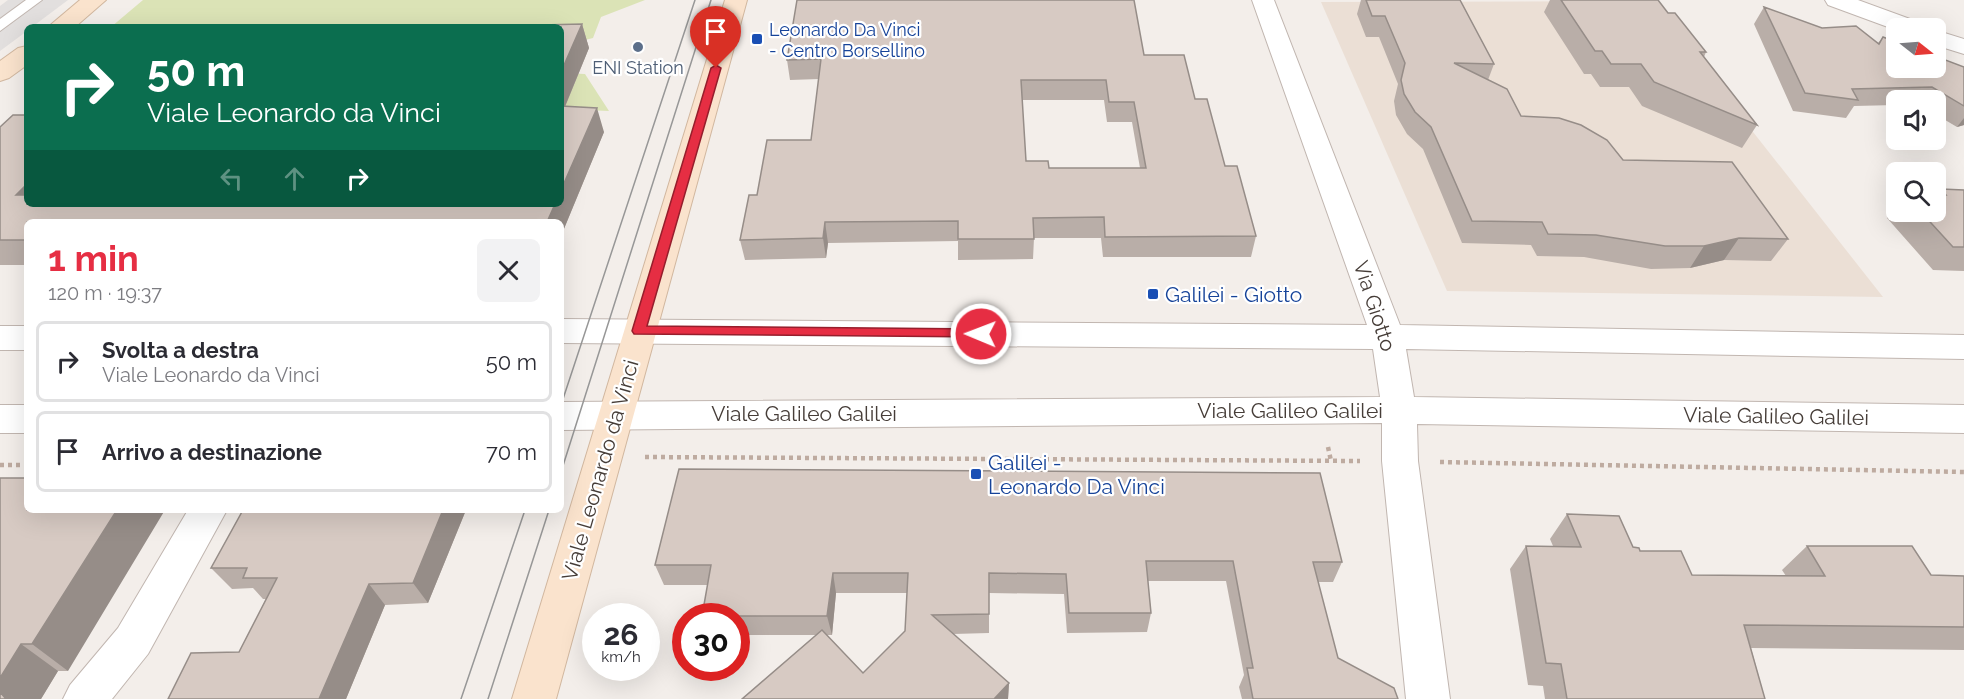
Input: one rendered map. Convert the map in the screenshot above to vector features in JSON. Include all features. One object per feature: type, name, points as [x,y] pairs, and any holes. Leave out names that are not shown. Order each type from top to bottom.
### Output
[{"type":"street","points":[[64,24],[95,0]]},
{"type":"street","name":"Viale Leonardo da Vinci","points":[[534,699],[736,0]]},
{"type":"street","name":"Via Giotto","points":[[1263,0],[1388,337],[1399,410],[1400,461],[1428,699]]},
{"type":"street","points":[[1836,0],[1886,18]]},
{"type":"street","points":[[1946,41],[1964,47]]},
{"type":"street","points":[[1,72],[24,54]]},
{"type":"street","points":[[564,331],[1388,337],[1964,347]]},
{"type":"street","points":[[0,339],[24,338]]},
{"type":"street","name":"Viale Galileo Galilei","points":[[564,416],[1399,410],[1964,420]]},
{"type":"street","points":[[0,419],[24,419]]},
{"type":"street","points":[[86,699],[133,641],[206,513]]},
{"type":"lane","points":[[0,26],[35,0]]},
{"type":"path","points":[[641,458],[1365,461]]},
{"type":"path","points":[[1437,462],[1964,472]]},
{"type":"path","points":[[0,465],[24,465]]},
{"type":"shaded area","points":[[8,0],[68,0],[36,24],[24,24],[24,33],[0,51],[0,6]]},
{"type":"shaded area","points":[[1650,1],[1883,297],[1447,291],[1321,2]]},
{"type":"green space","points":[[143,0],[645,0],[601,17],[593,38],[564,45],[564,24],[115,24]]},
{"type":"green space","points":[[564,73],[585,74],[609,111],[564,109]]},
{"type":"building","points":[[797,0],[1134,0],[1144,55],[1184,55],[1195,99],[1207,99],[1225,166],[1237,166],[1256,236],[1105,237],[1104,217],[1033,218],[1034,239],[958,239],[958,221],[825,222],[823,238],[740,240],[749,195],[757,195],[767,140],[811,140],[821,59],[787,60]],"holes":[[[1021,80],[1106,80],[1109,102],[1134,102],[1146,168],[1049,168],[1048,161],[1026,161]]]},
{"type":"building","points":[[1366,0],[1460,0],[1494,64],[1454,63],[1507,89],[1521,116],[1559,118],[1581,125],[1607,140],[1623,160],[1732,162],[1788,239],[1739,238],[1704,246],[1665,246],[1596,235],[1548,234],[1542,222],[1472,221],[1431,127],[1415,112],[1404,94],[1401,80],[1405,63],[1385,16],[1372,16]]},
{"type":"building","points":[[1561,0],[1658,0],[1668,13],[1675,13],[1706,52],[1700,52],[1757,125],[1654,82],[1641,64],[1611,64],[1602,51],[1595,51]]},
{"type":"building","points":[[1764,7],[1822,28],[1856,26],[1879,44],[1883,37],[1886,38],[1886,78],[1946,78],[1946,60],[1964,67],[1964,106],[1946,95],[1946,90],[1937,90],[1932,87],[1852,89],[1858,100],[1805,93]]},
{"type":"building","points":[[564,24],[582,24],[564,65]]},
{"type":"building","points":[[564,106],[597,108],[564,183]]},
{"type":"building","points":[[13,115],[24,115],[24,187],[16,195],[24,195],[24,207],[554,207],[548,219],[24,219],[24,240],[0,240],[0,127]]},
{"type":"building","points":[[1946,189],[1964,190],[1964,247],[1953,247],[1930,222],[1946,222]]},
{"type":"building","points":[[679,469],[1320,473],[1342,562],[1313,562],[1338,658],[1394,688],[1398,699],[1253,699],[1247,668],[1253,668],[1233,561],[1146,561],[1151,613],[1069,613],[1066,574],[989,573],[989,614],[932,615],[1009,683],[994,699],[742,699],[822,630],[863,673],[905,631],[908,573],[833,573],[827,616],[750,616],[750,603],[704,603],[711,565],[655,565]]},
{"type":"building","points":[[0,478],[24,478],[24,513],[115,513],[32,644],[21,644],[0,678]]},
{"type":"building","points":[[241,513],[442,513],[413,583],[369,584],[319,699],[168,699],[191,653],[239,652],[277,578],[243,578],[247,568],[211,568]]},
{"type":"building","points":[[1567,514],[1619,516],[1633,547],[1639,548],[1640,551],[1681,551],[1692,575],[1825,576],[1807,546],[1912,546],[1931,575],[1964,576],[1964,627],[1744,625],[1765,699],[1567,699],[1561,664],[1546,663],[1526,546],[1581,547]]},
{"type":"tram line","points":[[564,396],[695,0]]},
{"type":"tram line","points":[[564,463],[711,0]]},
{"type":"tram line","points":[[461,699],[524,513]]},
{"type":"tram line","points":[[488,699],[548,513]]},
{"type":"place","name":"Leonardo Da Vinci - Centro Borsellino","points":[[757,39]]},
{"type":"place","name":"ENI Station","points":[[638,47]]},
{"type":"place","name":"Galilei - Giotto","points":[[1153,294]]},
{"type":"place","name":"Galilei - Leonardo Da Vinci","points":[[976,474]]},
{"type":"route","points":[[716,68],[639,331],[981,334]]}]
